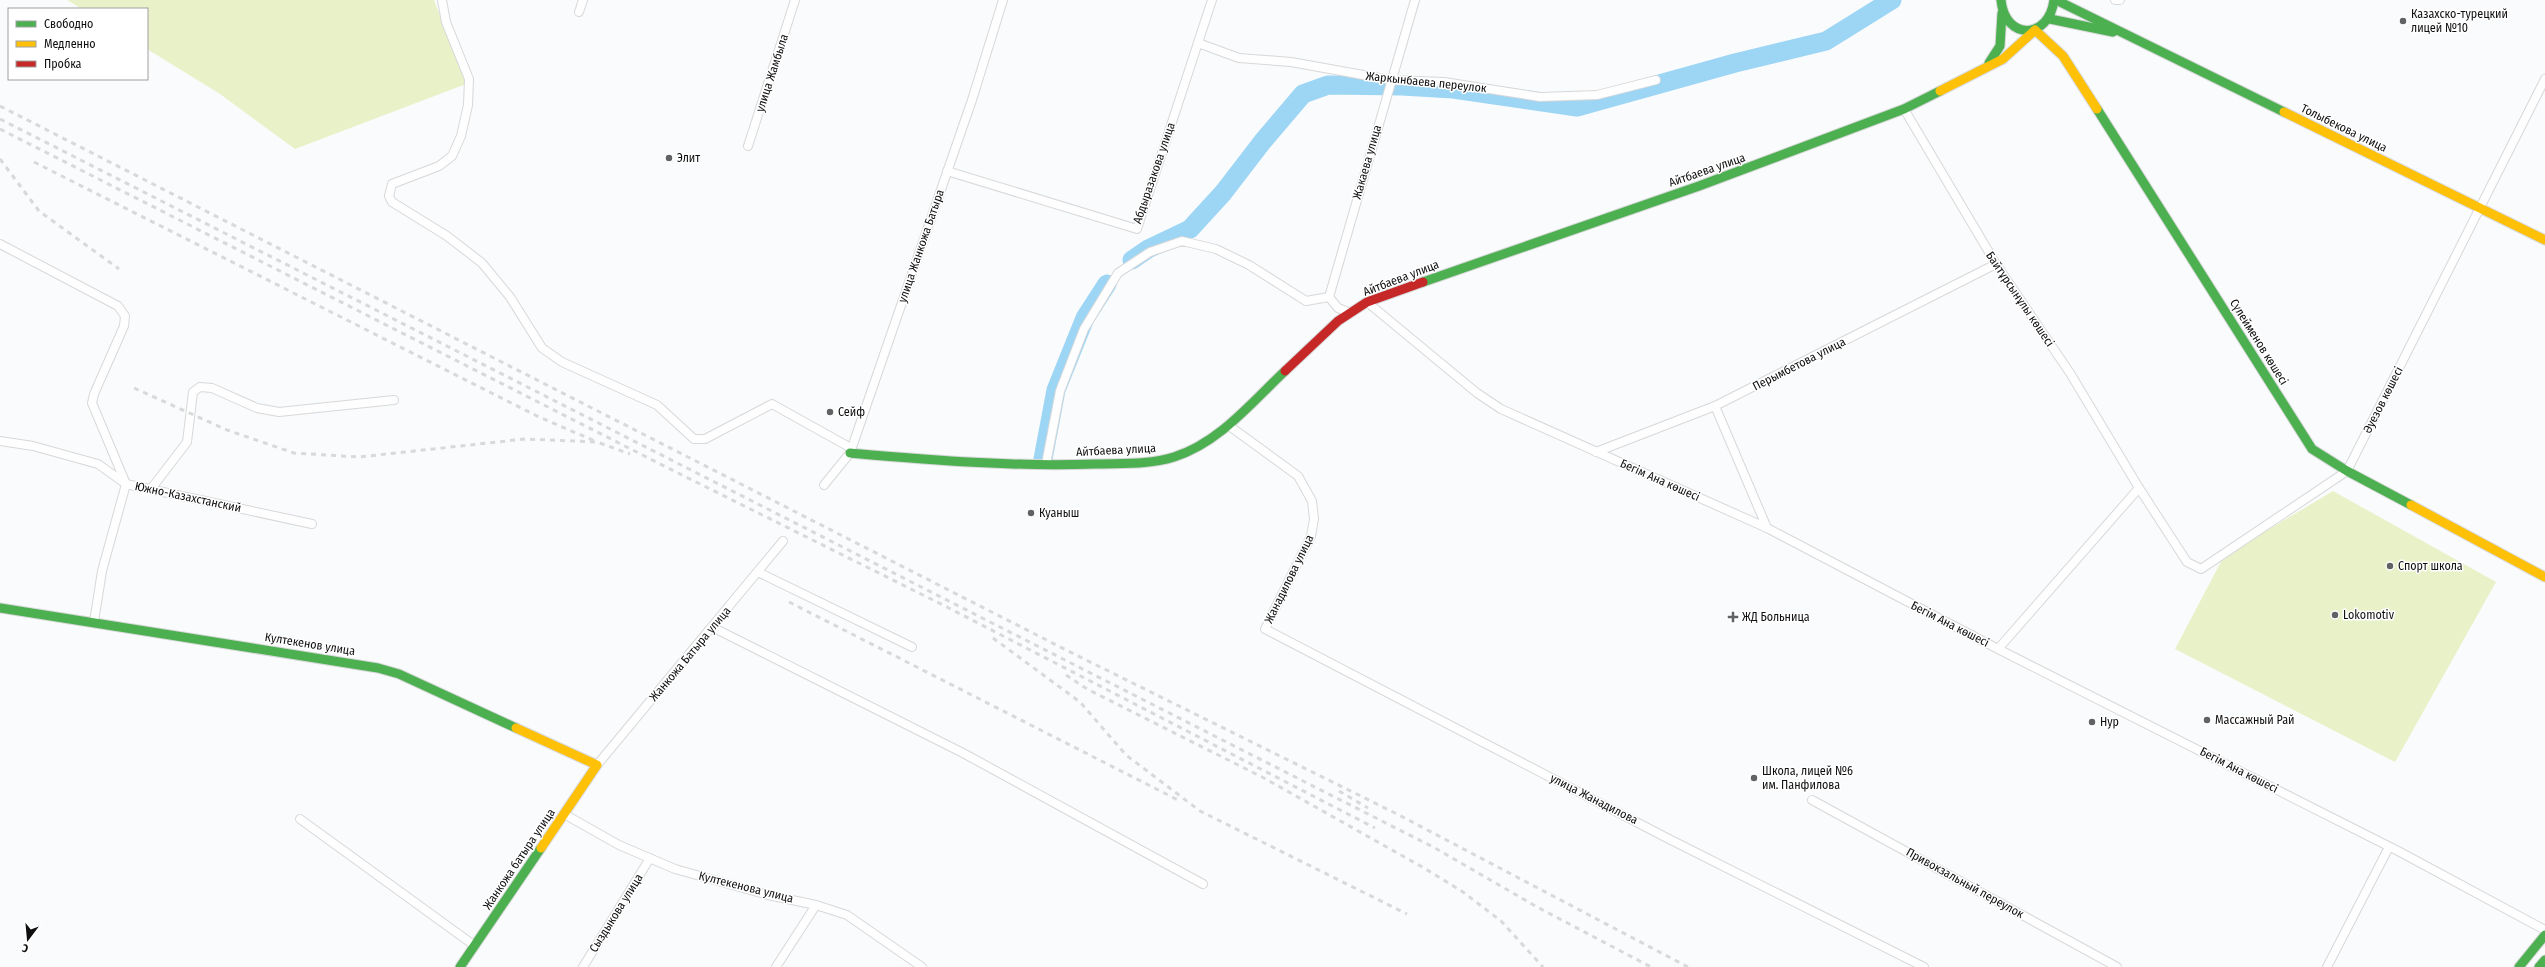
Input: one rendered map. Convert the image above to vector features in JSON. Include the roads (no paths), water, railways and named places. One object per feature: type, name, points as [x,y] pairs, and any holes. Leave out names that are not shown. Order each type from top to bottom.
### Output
[{"type":"street","points":[[442,0],[446,22],[470,78],[468,105],[461,136],[452,156],[439,166],[397,180],[392,184],[389,196],[399,207],[447,236],[482,263],[510,297],[542,348],[562,362],[657,405],[694,439],[706,439],[772,404],[850,450]]},
{"type":"street","points":[[579,12],[583,0]]},
{"type":"street","name":"улица Жамбыла","points":[[748,146],[795,0]]},
{"type":"street","name":"улица Жанкожа Батыра","points":[[824,485],[850,450],[947,171],[1003,0]]},
{"type":"street","name":"Абдыразакова улица","points":[[947,171],[1137,229],[1212,0]]},
{"type":"street","name":"Жакаева улица","points":[[1329,296],[1391,80],[1416,0]]},
{"type":"street","points":[[1980,71],[2002,59],[2050,19],[2055,0],[2133,36]]},
{"type":"street","points":[[2000,4],[2011,26],[2019,30],[2035,30]]},
{"type":"street","points":[[1980,71],[1996,57],[2002,44],[2000,4]]},
{"type":"street","points":[[2050,19],[2133,36]]},
{"type":"street","name":"Сүлейменов көшесі","points":[[2035,30],[2063,56],[2312,449],[2347,471],[2545,577]]},
{"type":"street","name":"Толыбекова улица","points":[[2133,36],[2545,240]]},
{"type":"street","name":"Жаркынбаева переулок","points":[[1198,43],[1239,58],[1291,62],[1391,80],[1444,82],[1540,97],[1597,95],[1656,80]]},
{"type":"street","name":"Айтбаева улица","points":[[850,450],[970,463],[1046,464],[1158,461],[1187,452],[1206,444],[1338,321],[1367,302],[1706,184],[1904,109],[1980,71]]},
{"type":"street","name":"Әуезов көшесі","points":[[2139,488],[2187,562],[2201,570],[2347,471],[2481,209],[2545,79]]},
{"type":"street","name":"Байтұрсынұлы көшесі","points":[[1904,109],[1996,264],[2070,373],[2139,488]]},
{"type":"street","points":[[1046,464],[1060,391],[1084,329],[1118,273],[1150,252],[1182,241],[1216,249],[1249,265],[1306,301],[1329,296],[1338,308],[1351,313]]},
{"type":"street","points":[[0,244],[118,306],[124,316],[124,326],[94,394],[92,403],[126,484],[102,571],[94,622]]},
{"type":"street","name":"Перымбетова улица","points":[[1596,452],[1715,406],[1996,264]]},
{"type":"street","name":"Бегім Ана көшесі","points":[[1367,302],[1477,393],[1501,409],[1767,528],[1998,649],[2389,847],[2545,930]]},
{"type":"street","points":[[151,489],[187,442],[193,392],[200,386],[212,388],[257,408],[279,412],[394,400]]},
{"type":"street","points":[[1715,406],[1767,528]]},
{"type":"street","name":"Жанадилова улица","points":[[1228,425],[1298,476],[1312,501],[1314,518],[1311,536],[1265,629]]},
{"type":"street","name":"Южно-Казахстанский","points":[[0,442],[33,446],[98,464],[126,484],[312,524]]},
{"type":"street","points":[[1998,649],[2139,488]]},
{"type":"street","name":"Жанкожа Батыра улица","points":[[597,766],[783,541]]},
{"type":"street","points":[[758,572],[912,647]]},
{"type":"street","name":"Култекенов улица","points":[[0,608],[378,668],[399,674],[597,766]]},
{"type":"street","points":[[712,627],[963,753],[1203,884]]},
{"type":"street","name":"улица Жанадилова","points":[[1265,629],[1667,838],[1924,967]]},
{"type":"street","name":"Жанкожа батыра улица","points":[[460,967],[597,766]]},
{"type":"street","name":"Привокзальный переулок","points":[[1812,800],[2117,967]]},
{"type":"street","name":"Култекенова улица","points":[[564,814],[619,845],[674,869],[739,887],[816,904],[847,915],[922,967]]},
{"type":"street","points":[[300,819],[475,946]]},
{"type":"street","points":[[2327,967],[2389,847]]},
{"type":"street","name":"Сыздыкова улица","points":[[582,967],[650,858]]},
{"type":"street","points":[[776,967],[816,904]]},
{"type":"street","points":[[2519,967],[2545,935]]},
{"type":"street","points":[[2539,967],[2545,960]]},
{"type":"waterway","points":[[1132,260],[1148,249],[1190,229],[1223,193],[1263,141],[1303,94],[1328,85],[1402,86],[1453,89],[1577,107],[1735,63],[1826,41],[1892,0]]},
{"type":"waterway","points":[[1043,459],[1056,390],[1085,318],[1107,284]]},
{"type":"railway","points":[[0,106],[1074,654],[1397,814],[1688,967]]},
{"type":"railway","points":[[0,119],[1435,848],[1539,908],[1651,967]]},
{"type":"railway","points":[[0,129],[678,473],[943,605],[1375,828]]},
{"type":"railway","points":[[0,159],[39,211],[119,269]]},
{"type":"railway","points":[[34,162],[537,416],[597,442]]},
{"type":"railway","points":[[134,388],[227,430],[294,453],[359,457],[525,439],[597,442],[630,454]]},
{"type":"railway","points":[[789,602],[1178,800]]},
{"type":"railway","points":[[993,638],[1080,702],[1126,755],[1200,811],[1407,914]]},
{"type":"railway","points":[[1066,675],[1087,689],[1264,778],[1424,868],[1463,892],[1501,921],[1543,967]]},
{"type":"railway","points":[[1339,791],[1368,808]]},
{"type":"place","name":"Казахско-турецкий лицей №10","points":[[2403,21]]},
{"type":"place","name":"Элит","points":[[669,158]]},
{"type":"place","name":"Сейф","points":[[830,412]]},
{"type":"place","name":"Куаныш","points":[[1031,513]]},
{"type":"place","name":"Спорт школа","points":[[2390,566]]},
{"type":"place","name":"Lokomotiv","points":[[2335,615]]},
{"type":"place","name":"ЖД Больница","points":[[1733,617]]},
{"type":"place","name":"Массажный Рай","points":[[2207,720]]},
{"type":"place","name":"Нур","points":[[2092,722]]},
{"type":"place","name":"Школа, лицей №6 им. Панфилова","points":[[1754,778]]}]
